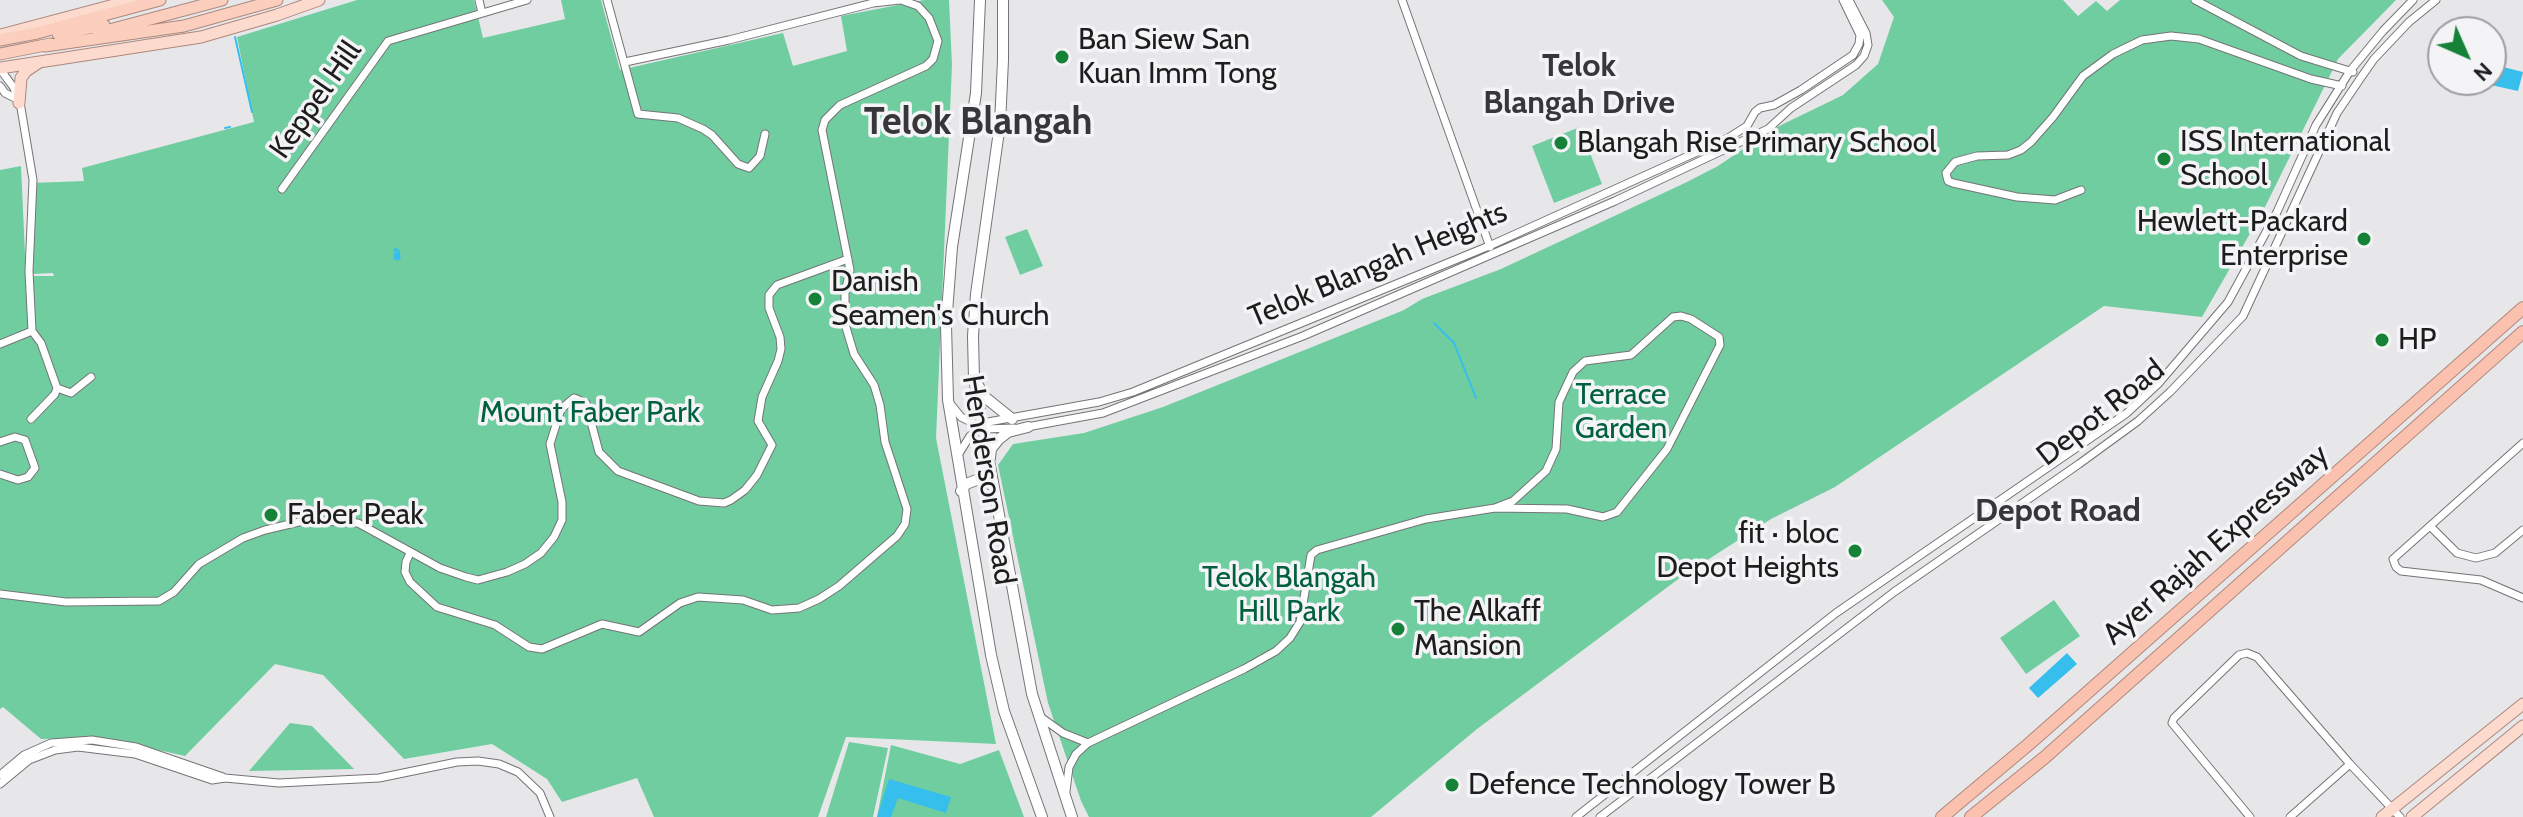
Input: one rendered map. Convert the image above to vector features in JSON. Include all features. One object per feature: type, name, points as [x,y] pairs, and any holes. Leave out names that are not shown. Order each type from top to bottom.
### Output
[{"type":"highway","points":[[37,33],[160,0]]},
{"type":"highway","points":[[0,36],[61,34],[197,0]]},
{"type":"highway","points":[[45,46],[222,0]]},
{"type":"highway","points":[[0,54],[184,26],[277,0]]},
{"type":"highway","name":"Ayer Rajah Expressway","points":[[1942,817],[2029,744],[2523,308]]},
{"type":"highway","name":"Ayer Rajah Expressway","points":[[1971,817],[2044,758],[2523,332]]},
{"type":"main road","points":[[0,68],[201,37],[319,0]]},
{"type":"main road","name":"Henderson Road","points":[[980,0],[977,84],[952,247],[946,325],[948,400],[991,655],[1004,711],[1042,817]]},
{"type":"main road","name":"Henderson Road","points":[[1003,0],[999,138],[975,308],[974,379],[1036,712],[1072,817]]},
{"type":"main road","points":[[1004,18],[1012,0]]},
{"type":"main road","points":[[0,36],[126,1]]},
{"type":"main road","points":[[18,101],[21,78],[42,61]]},
{"type":"main road","points":[[974,379],[986,398],[1012,419]]},
{"type":"main road","points":[[989,463],[991,449],[999,439],[1008,432],[1028,427]]},
{"type":"main road","points":[[961,491],[966,484],[982,478],[993,486]]},
{"type":"main road","points":[[2382,817],[2396,813],[2523,704]]},
{"type":"main road","points":[[2412,817],[2523,726]]},
{"type":"street","points":[[479,0],[482,13]]},
{"type":"street","name":"Keppel Hill","points":[[282,189],[388,41],[527,0]]},
{"type":"street","points":[[607,0],[638,114],[678,118],[703,129],[738,164],[749,168],[760,156],[765,134]]},
{"type":"street","points":[[410,553],[405,572],[410,582],[437,607],[495,625],[529,647],[542,649],[602,624],[639,632],[680,603],[698,597],[743,600],[772,610],[799,608],[839,586],[897,536],[905,524],[907,509],[885,442],[877,395],[854,354],[845,324],[845,293],[850,270],[822,130],[831,111],[840,105],[926,66],[933,59],[938,41],[929,18],[918,6],[900,0],[873,3],[729,40],[625,62]]},
{"type":"street","points":[[1402,0],[1493,255]]},
{"type":"street","name":"Telok Blangah Heights","points":[[981,427],[988,422],[1099,402],[1133,392],[1489,246],[1728,138],[1747,126],[1760,108],[1774,105],[1801,90],[1857,51],[1860,35],[1846,0]]},
{"type":"street","name":"Telok Blangah Heights","points":[[981,427],[1028,427],[1070,421],[1135,402],[1303,336],[1493,255],[1768,129],[1791,108],[1856,65],[1864,56],[1868,45],[1866,33],[1846,0]]},
{"type":"street","points":[[2195,0],[2301,56],[2362,76]]},
{"type":"street","name":"Depot Road","points":[[1576,817],[1836,613],[2127,413],[2158,384],[2228,302],[2277,212],[2316,125],[2350,71],[2413,0]]},
{"type":"street","name":"Depot Road","points":[[1600,817],[1847,627],[2138,421],[2170,392],[2243,316],[2337,113],[2352,90],[2374,59],[2409,22],[2436,0]]},
{"type":"street","points":[[2081,190],[2055,200],[2017,197],[1953,183],[1948,181],[1946,173],[1955,162],[1977,156],[2008,155],[2024,147],[2053,117],[2083,76],[2113,54],[2142,40],[2171,36],[2199,39],[2311,79],[2352,90]]},
{"type":"street","points":[[0,68],[14,88],[18,101],[33,180],[29,271],[32,331],[41,343],[57,388],[31,419]]},
{"type":"street","points":[[0,86],[18,101]]},
{"type":"street","points":[[1774,105],[1780,113],[1779,119]]},
{"type":"street","points":[[0,594],[66,602],[159,601],[174,592],[199,564],[243,538],[296,521],[358,523],[440,568],[478,580],[507,572],[541,553],[562,520],[562,502],[550,456],[553,428],[561,409],[574,398],[586,403],[599,452],[618,471],[699,501],[724,503],[745,490],[757,475],[772,445],[758,421],[762,397],[781,349],[780,337],[769,308],[769,295],[777,285],[848,259]]},
{"type":"street","points":[[1065,797],[1069,767],[1076,754],[1088,743],[1195,694],[1276,651],[1290,638],[1300,622],[1311,555],[1317,550],[1399,525],[1495,508],[1567,509],[1603,517],[1617,512],[1667,449],[1720,345],[1719,337],[1691,319],[1673,317],[1631,355],[1585,361],[1573,372],[1559,402],[1556,449],[1546,471],[1513,501],[1495,508]]},
{"type":"street","points":[[0,344],[32,331]]},
{"type":"street","points":[[57,388],[71,393],[91,377]]},
{"type":"street","points":[[948,400],[961,417],[981,427],[963,445],[957,457]]},
{"type":"street","points":[[0,442],[15,437],[25,440],[35,468],[31,474],[18,480],[0,474]]},
{"type":"street","points":[[2523,443],[2396,556],[2394,563],[2398,569],[2481,580],[2523,598]]},
{"type":"street","points":[[2430,526],[2457,553],[2476,558],[2495,553],[2523,530]]},
{"type":"street","points":[[1836,613],[1847,627]]},
{"type":"street","points":[[2250,817],[2172,723],[2239,655],[2247,653],[2257,657],[2396,813]]},
{"type":"street","points":[[1036,712],[1063,733],[1088,743]]},
{"type":"street","points":[[0,775],[24,755],[51,743],[92,740],[115,742],[225,778]]},
{"type":"street","points":[[113,752],[115,742]]},
{"type":"street","points":[[0,784],[25,762],[55,750],[93,747],[148,758],[212,780],[225,778],[279,783],[343,782],[478,761],[499,764],[518,772],[540,793],[550,817]]},
{"type":"street","points":[[2290,817],[2350,764]]},
{"type":"green space","name":"Mount Faber Park","points":[[357,0],[474,0],[483,38],[565,19],[561,0],[601,0],[620,70],[783,33],[793,66],[847,51],[841,16],[924,0],[949,0],[952,65],[936,438],[996,744],[846,737],[818,817],[654,817],[637,778],[562,802],[547,779],[492,744],[404,759],[323,675],[275,664],[185,756],[105,738],[41,739],[3,707],[0,709],[0,170],[21,166],[26,276],[54,276],[53,273],[33,274],[31,183],[84,181],[82,168],[254,122],[237,37]]},
{"type":"green space","name":"Telok Blangah Hill Park","points":[[1882,0],[2063,0],[2078,16],[2096,1],[2107,11],[2120,0],[2396,0],[2338,59],[2264,209],[2202,317],[2104,306],[1835,487],[1771,519],[1681,577],[1477,729],[1371,817],[1089,817],[1048,703],[998,465],[1013,444],[1084,433],[1163,407],[1501,269],[1687,182],[1718,166],[1771,130],[1843,95],[1878,64],[1894,17]]},
{"type":"green space","points":[[1580,127],[1602,184],[1554,203],[1532,146]]},
{"type":"green space","points":[[1027,229],[1043,266],[1020,275],[1005,237]]},
{"type":"green space","points":[[2054,600],[2080,636],[2026,674],[2000,638]]},
{"type":"green space","points":[[290,723],[312,726],[354,769],[249,771]]},
{"type":"green space","points":[[849,742],[888,748],[873,817],[826,817]]},
{"type":"green space","points":[[891,745],[960,764],[999,750],[1024,817],[877,817]]},
{"type":"water","points":[[2507,68],[2523,72],[2518,91],[2507,89]]},
{"type":"water","points":[[2067,653],[2077,664],[2038,698],[2029,688]]},
{"type":"water","points":[[889,779],[951,797],[946,813],[898,798],[891,817],[877,817]]},
{"type":"waterway","points":[[235,37],[252,112]]},
{"type":"waterway","points":[[225,128],[230,127]]},
{"type":"waterway","points":[[395,249],[399,251],[399,256],[396,256],[395,249]]},
{"type":"waterway","points":[[1434,323],[1454,343],[1476,398]]},
{"type":"place","name":"Ban Siew San Kuan Imm Tong","points":[[1062,57]]},
{"type":"place","name":"Blangah Rise Primary School","points":[[1561,143]]},
{"type":"place","name":"ISS International School","points":[[2164,159]]},
{"type":"place","name":"Hewlett-Packard Enterprise","points":[[2364,239]]},
{"type":"place","name":"Danish Seamen's Church","points":[[815,299]]},
{"type":"place","name":"HP","points":[[2382,340]]},
{"type":"place","name":"Faber Peak","points":[[271,515]]},
{"type":"place","name":"fit · bloc Depot Heights","points":[[1855,551]]},
{"type":"place","name":"The Alkaff Mansion","points":[[1398,629]]},
{"type":"place","name":"Defence Technology Tower B","points":[[1452,785]]},
{"type":"district","name":"Telok Blangah Drive","points":[[1579,86]]},
{"type":"district","name":"Telok Blangah","points":[[978,123]]},
{"type":"district","name":"Depot Road","points":[[2058,512]]},
{"type":"park label","name":"Terrace Garden","points":[[1621,412]]}]
